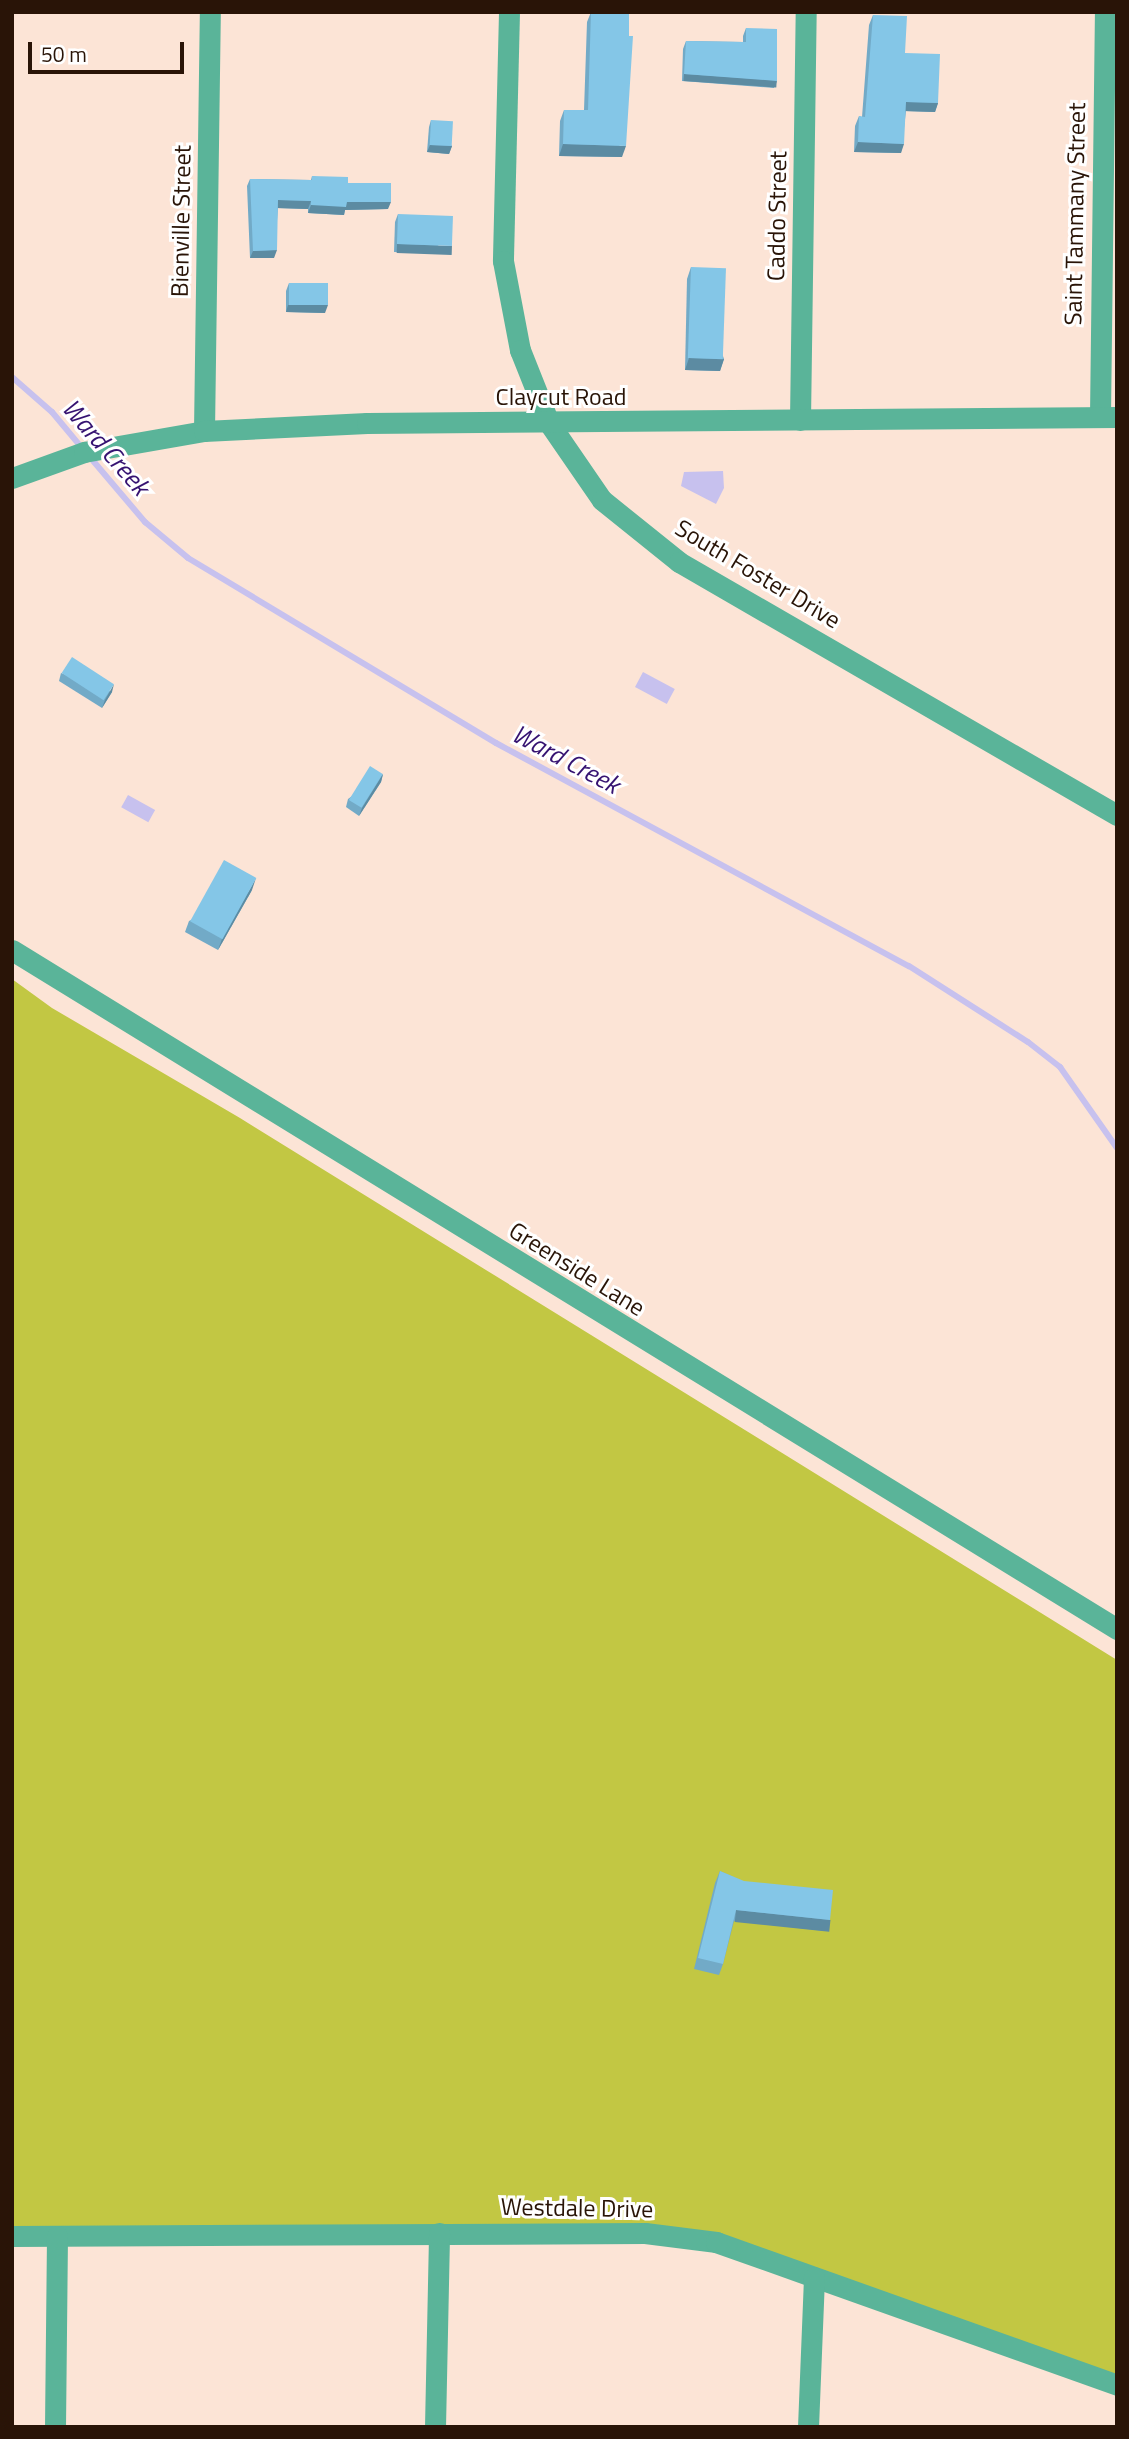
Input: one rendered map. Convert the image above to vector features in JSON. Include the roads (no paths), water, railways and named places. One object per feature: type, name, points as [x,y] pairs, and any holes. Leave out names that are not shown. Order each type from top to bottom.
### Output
[{"type":"street","name":"Bienville Street","points":[[204,431],[210,12]]},
{"type":"street","name":"South Foster Drive","points":[[509,12],[503,261],[520,351],[549,423],[601,500],[679,562],[1117,815]]},
{"type":"street","name":"Caddo Street","points":[[800,421],[806,12]]},
{"type":"street","name":"Saint Tammany Street","points":[[1105,12],[1108,416]]},
{"type":"street","name":"Claycut Road","points":[[12,478],[40,467],[133,440],[204,431],[368,423],[1108,416]]},
{"type":"street","name":"Greenside Lane","points":[[12,950],[1117,1629]]},
{"type":"street","points":[[435,2427],[439,2233]]},
{"type":"street","name":"Westdale Drive","points":[[12,2236],[645,2233],[716,2242],[1117,2385]]},
{"type":"street","points":[[55,2427],[57,2236]]},
{"type":"street","points":[[808,2427],[814,2277]]},
{"type":"waterway","name":"Ward Creek","points":[[12,377],[52,412],[82,448]]},
{"type":"waterway","name":"Ward Creek","points":[[89,456],[145,522],[188,558],[496,743],[909,966],[1028,1042],[1060,1067],[1117,1148]]}]
